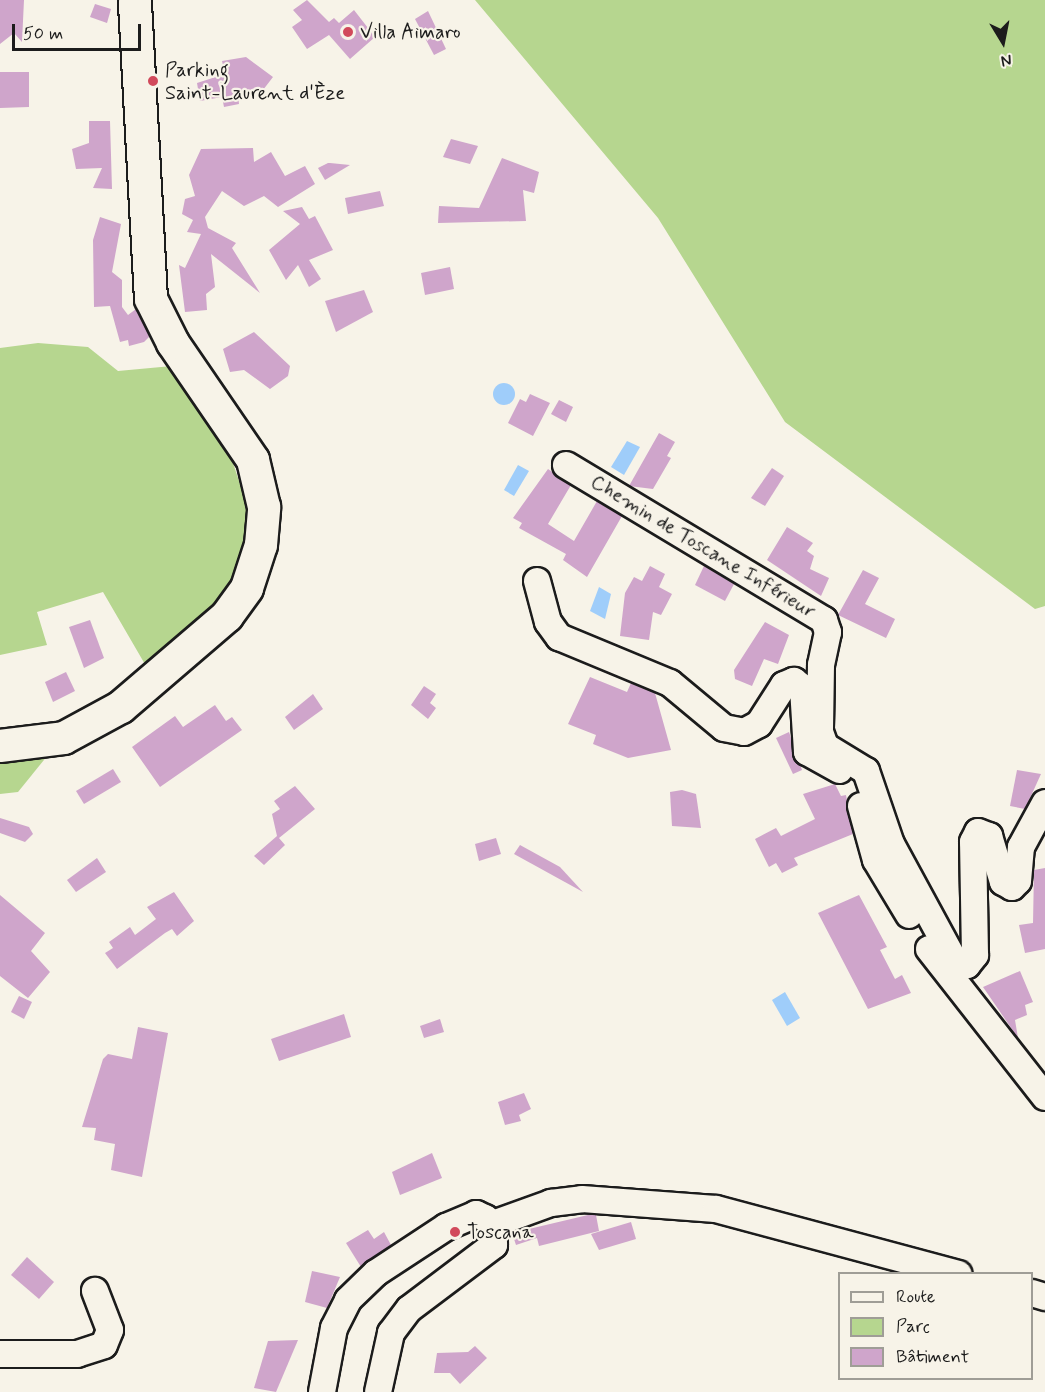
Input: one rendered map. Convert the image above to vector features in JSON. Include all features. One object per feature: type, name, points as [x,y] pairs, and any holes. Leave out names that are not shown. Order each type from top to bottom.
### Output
[{"type":"main road","points":[[7,746],[80,733],[121,707],[227,616],[247,588],[261,545],[264,507],[253,460],[173,343],[151,299],[135,0]]},
{"type":"street","name":"Chemin de Toscane Inférieur","points":[[566,465],[824,620],[828,632],[821,665],[820,732],[825,746],[866,771],[891,844],[954,960],[968,965],[975,956],[973,842],[978,832],[989,836],[1003,882],[1012,887],[1018,881],[1022,847],[1045,803]]},
{"type":"street","points":[[537,581],[548,622],[559,638],[670,683],[724,728],[744,732],[759,724],[784,685],[794,681],[803,688],[807,752],[847,773],[856,784],[876,860],[941,968],[1045,1097]]},
{"type":"street","points":[[493,1224],[551,1203],[582,1199],[716,1209],[951,1272]]},
{"type":"street","points":[[322,1392],[334,1328],[348,1300],[376,1273],[462,1218],[476,1214],[493,1224]]},
{"type":"street","points":[[378,1392],[391,1333],[408,1309],[487,1254],[495,1245],[493,1224]]},
{"type":"street","points":[[0,1354],[76,1354],[104,1345],[110,1330],[95,1291]]},
{"type":"green space","points":[[475,0],[1045,0],[1045,606],[1035,609],[785,422],[658,218]]},
{"type":"green space","points":[[38,343],[88,347],[118,371],[172,366],[229,451],[248,508],[246,544],[219,607],[146,666],[103,592],[37,612],[47,645],[0,655],[0,348]]},
{"type":"green space","points":[[48,755],[18,792],[0,794],[0,760]]},
{"type":"water","points":[[504,383],[512,386],[515,394],[512,402],[504,405],[496,402],[493,394],[496,386]]},
{"type":"water","points":[[627,441],[640,447],[624,475],[611,467]]},
{"type":"water","points":[[518,465],[529,471],[514,496],[504,490]]},
{"type":"water","points":[[599,587],[611,594],[605,619],[590,611]]},
{"type":"water","points":[[785,992],[800,1018],[787,1026],[772,1000]]},
{"type":"building","points":[[0,0],[24,0],[22,42],[14,33],[0,44]]},
{"type":"building","name":"Villa Aimaro","points":[[307,0],[329,22],[334,18],[339,23],[354,10],[375,37],[350,59],[329,35],[307,49],[292,27],[302,20],[293,10]]},
{"type":"building","points":[[95,4],[111,9],[107,23],[90,17]]},
{"type":"building","points":[[428,11],[446,49],[434,55],[415,19]]},
{"type":"building","points":[[246,57],[273,77],[263,90],[238,95],[239,104],[224,107],[222,97],[200,101],[197,83],[225,74],[222,61]]},
{"type":"building","points":[[0,72],[29,72],[29,107],[0,108]]},
{"type":"building","points":[[89,121],[110,121],[112,189],[93,188],[102,168],[76,169],[72,149],[89,143]]},
{"type":"building","points":[[451,139],[478,146],[470,164],[443,157]]},
{"type":"building","points":[[253,148],[254,162],[271,152],[285,176],[305,166],[315,184],[278,207],[264,196],[244,206],[222,191],[205,217],[208,228],[236,243],[232,248],[260,293],[211,254],[215,287],[206,294],[207,310],[185,312],[179,265],[185,268],[201,234],[187,232],[193,220],[182,214],[185,199],[195,196],[189,175],[201,149]]},
{"type":"building","points":[[502,158],[539,172],[534,193],[523,190],[526,221],[438,223],[439,206],[479,208]]},
{"type":"building","points":[[328,163],[350,165],[325,180],[318,168]]},
{"type":"building","points":[[380,191],[384,206],[348,214],[345,198]]},
{"type":"building","points":[[302,207],[309,219],[315,216],[333,250],[309,260],[321,279],[309,287],[298,265],[286,280],[269,250],[300,224],[283,211]]},
{"type":"building","points":[[100,217],[121,224],[112,272],[122,280],[122,307],[128,315],[136,309],[150,336],[144,342],[129,346],[128,340],[120,342],[110,306],[94,307],[93,240]]},
{"type":"building","points":[[450,267],[454,289],[425,295],[421,273]]},
{"type":"building","points":[[364,290],[373,312],[336,332],[325,301]]},
{"type":"building","points":[[254,332],[290,366],[288,376],[270,389],[244,370],[230,372],[223,349]]},
{"type":"building","points":[[530,394],[550,403],[533,436],[508,423],[520,399],[526,402]]},
{"type":"building","points":[[559,400],[573,407],[566,422],[551,414]]},
{"type":"building","points":[[659,433],[675,442],[667,456],[671,458],[653,489],[629,486]]},
{"type":"building","points":[[772,468],[784,476],[765,506],[751,498]]},
{"type":"building","points":[[548,469],[571,485],[548,524],[574,541],[597,501],[622,516],[587,577],[563,560],[566,554],[519,528],[522,523],[513,518]]},
{"type":"building","points":[[787,527],[813,543],[807,551],[814,556],[810,569],[829,578],[821,596],[767,560]]},
{"type":"building","points":[[650,566],[665,574],[659,587],[672,594],[661,615],[653,612],[649,640],[620,636],[625,593],[634,577],[642,581]]},
{"type":"building","points":[[704,566],[734,584],[725,601],[695,585]]},
{"type":"building","points":[[863,570],[879,578],[865,604],[895,619],[886,638],[838,615]]},
{"type":"building","points":[[90,620],[104,658],[84,668],[69,627]]},
{"type":"building","points":[[765,622],[789,635],[778,664],[764,659],[752,686],[735,679],[734,670]]},
{"type":"building","points":[[66,672],[75,691],[53,702],[45,682]]},
{"type":"building","points":[[590,677],[627,692],[631,683],[655,693],[671,750],[628,758],[593,744],[596,735],[568,724]]},
{"type":"building","points":[[424,686],[436,694],[430,703],[436,708],[428,719],[411,705]]},
{"type":"building","points":[[313,694],[323,709],[294,730],[285,717]]},
{"type":"building","points":[[215,705],[226,721],[232,717],[242,730],[160,787],[132,747],[175,716],[183,727]]},
{"type":"building","points":[[789,732],[802,770],[793,774],[776,738]]},
{"type":"building","points":[[113,769],[121,782],[84,804],[76,791]]},
{"type":"building","points":[[1017,770],[1041,774],[1025,809],[1010,806]]},
{"type":"building","points":[[835,784],[841,796],[846,795],[853,834],[794,858],[798,865],[782,873],[776,863],[769,867],[755,839],[776,828],[781,836],[815,819],[803,794]]},
{"type":"building","points":[[295,786],[315,809],[279,838],[285,845],[264,865],[254,856],[277,836],[272,814],[280,809],[274,801]]},
{"type":"building","points":[[682,790],[696,794],[701,828],[672,826],[670,792]]},
{"type":"building","points":[[0,818],[29,827],[33,834],[25,842],[0,833]]},
{"type":"building","points":[[496,838],[501,854],[479,861],[475,844]]},
{"type":"building","points":[[520,845],[560,867],[583,892],[514,854]]},
{"type":"building","points":[[97,858],[106,872],[76,892],[67,880]]},
{"type":"building","points":[[1045,868],[1045,949],[1025,953],[1019,925],[1033,923],[1034,870]]},
{"type":"building","points":[[174,892],[194,921],[177,936],[172,929],[165,933],[117,969],[105,953],[113,948],[109,942],[130,927],[135,935],[156,919],[147,907]]},
{"type":"building","points":[[0,895],[45,933],[31,951],[50,972],[28,998],[0,976]]},
{"type":"building","points":[[859,895],[887,947],[880,950],[895,979],[902,975],[911,993],[868,1009],[818,913]]},
{"type":"building","points":[[1020,971],[1033,1002],[1025,1005],[1027,1015],[1015,1020],[1018,1038],[983,987]]},
{"type":"building","points":[[19,996],[32,1002],[24,1019],[11,1012]]},
{"type":"building","points":[[344,1014],[351,1037],[279,1061],[271,1039]]},
{"type":"building","points":[[440,1019],[444,1032],[424,1038],[420,1026]]},
{"type":"building","points":[[138,1027],[168,1033],[142,1177],[111,1170],[115,1144],[94,1140],[96,1128],[82,1127],[103,1059],[108,1054],[132,1059]]},
{"type":"building","points":[[524,1093],[531,1109],[519,1115],[521,1121],[505,1125],[498,1102]]},
{"type":"building","points":[[432,1153],[442,1178],[400,1195],[392,1172]]},
{"type":"building","points":[[596,1215],[599,1231],[539,1246],[537,1238],[516,1245],[512,1233]]},
{"type":"building","points":[[631,1222],[636,1239],[599,1250],[591,1234]]},
{"type":"building","points":[[368,1230],[374,1239],[384,1232],[391,1245],[361,1267],[346,1243]]},
{"type":"building","points":[[27,1257],[54,1282],[39,1299],[11,1275]]},
{"type":"building","points":[[312,1271],[340,1277],[327,1308],[305,1302]]},
{"type":"building","points":[[298,1340],[276,1392],[254,1388],[268,1341]]},
{"type":"building","points":[[475,1346],[487,1358],[460,1384],[450,1373],[434,1373],[437,1353],[468,1352]]},
{"type":"place","name":"Villa Aimaro","points":[[348,32]]},
{"type":"place","name":"Parking Saint-Laurent d'Èze","points":[[153,81]]},
{"type":"place","name":"Toscana","points":[[455,1232]]}]
